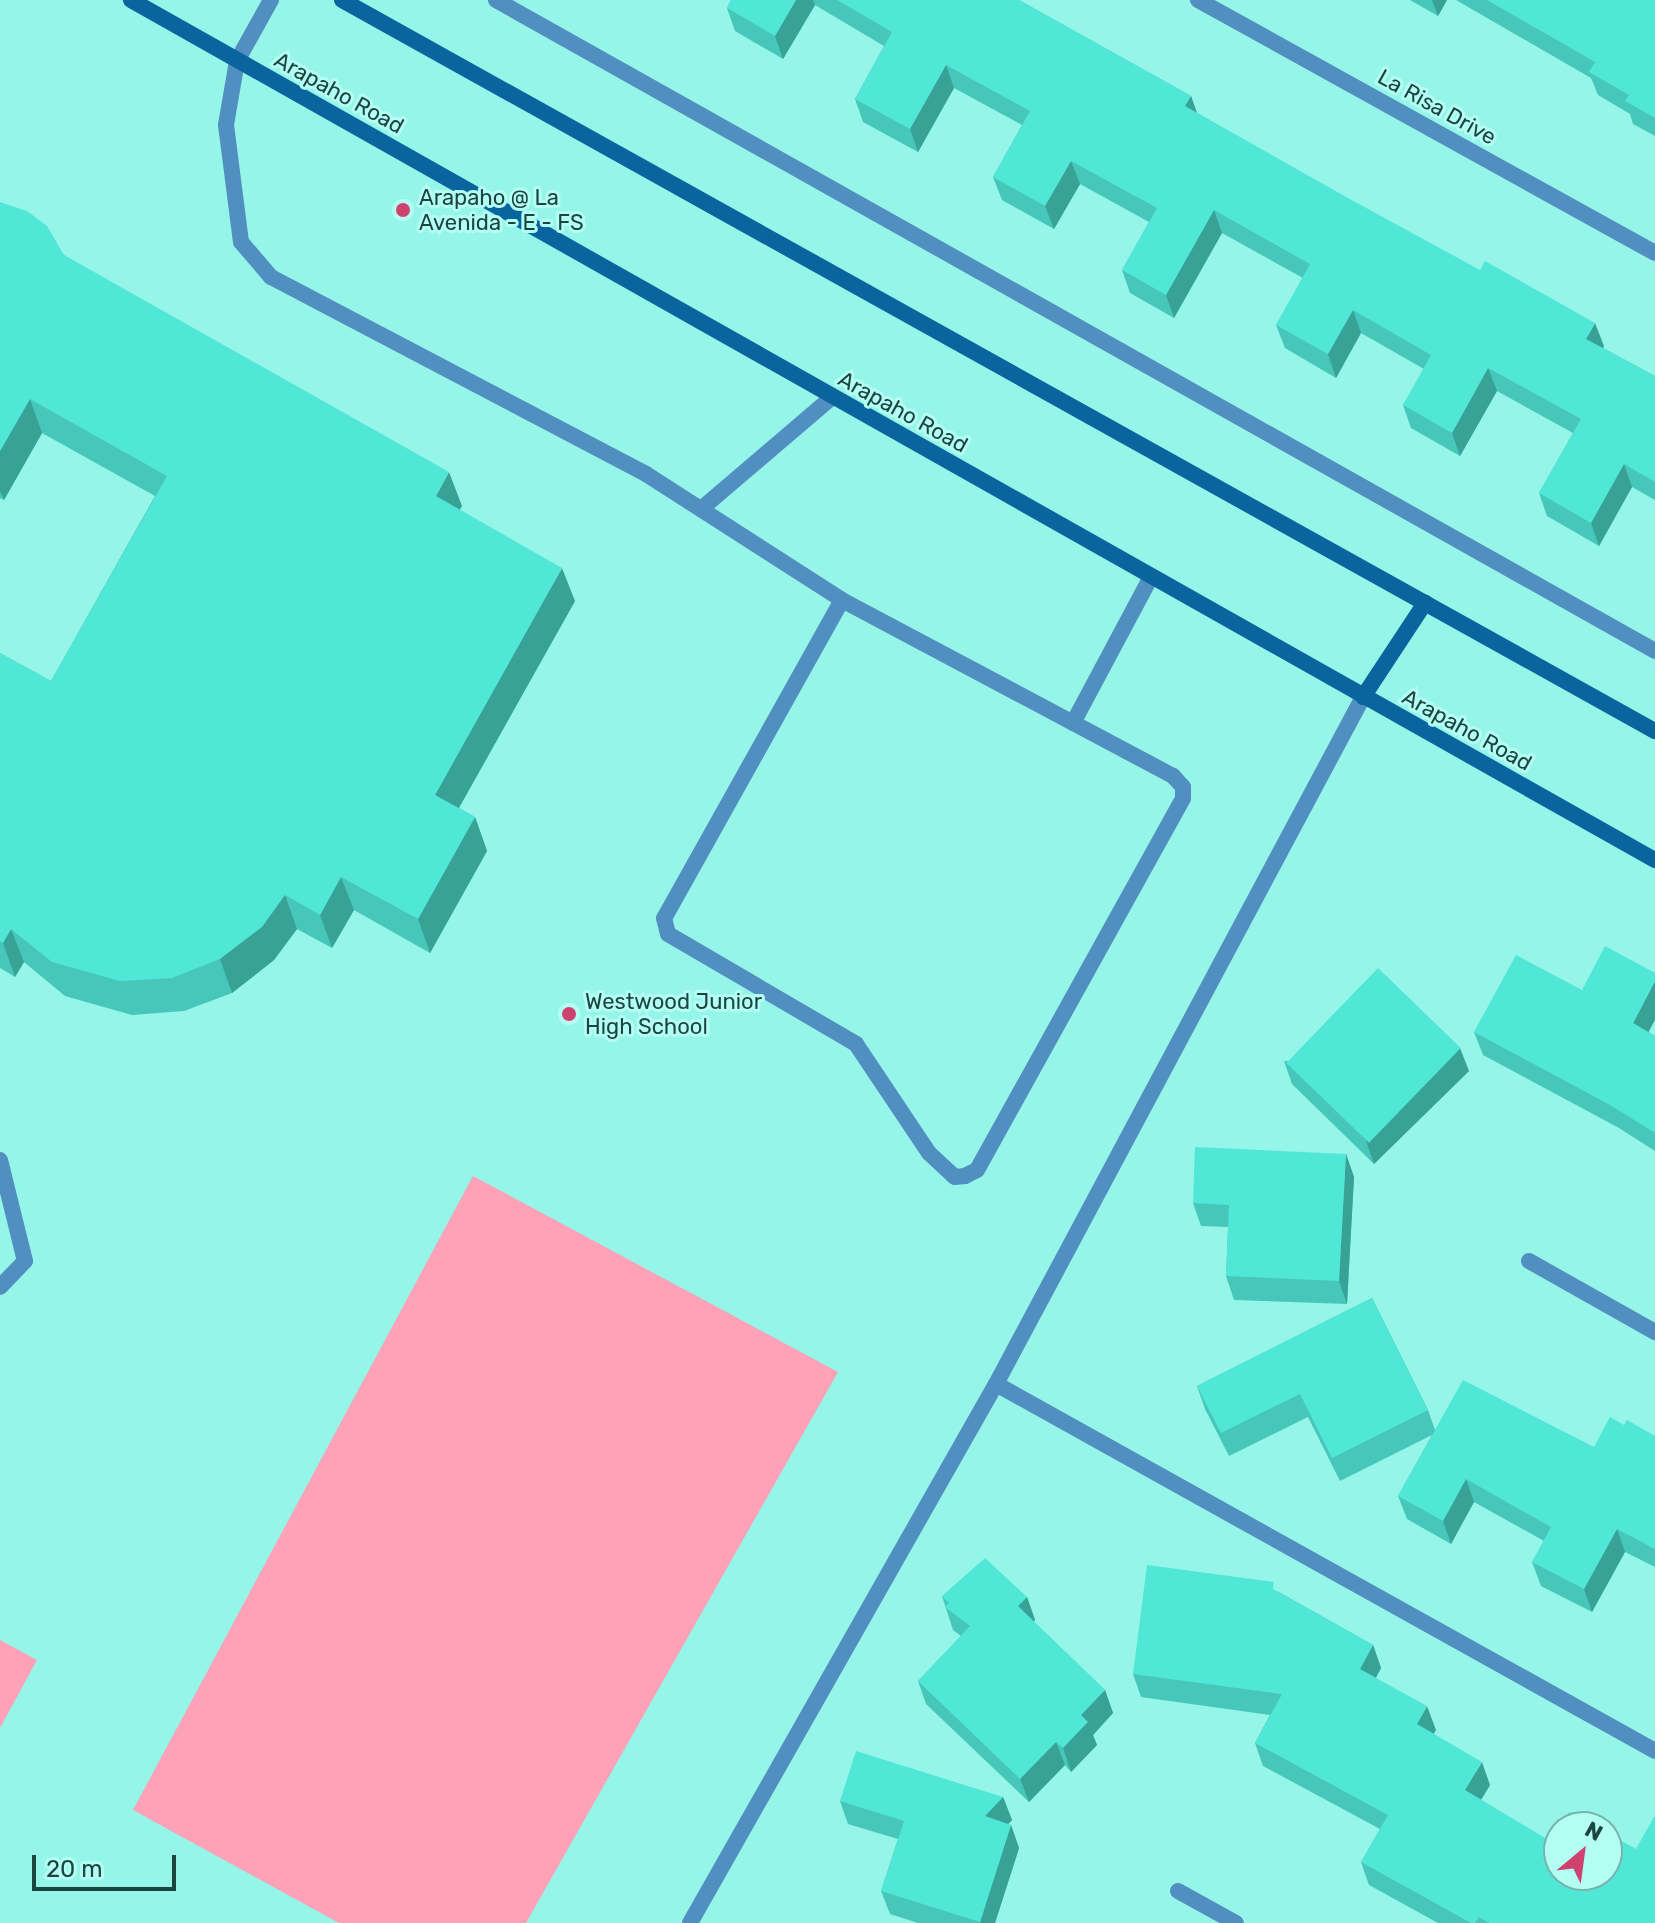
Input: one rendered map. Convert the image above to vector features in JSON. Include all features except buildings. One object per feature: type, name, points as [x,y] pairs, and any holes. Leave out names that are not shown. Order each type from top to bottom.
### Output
[{"type":"main road","name":"Arapaho Road","points":[[131,0],[1655,860]]},
{"type":"main road","points":[[342,0],[1655,731]]},
{"type":"main road","points":[[1363,697],[1425,603]]},
{"type":"street","points":[[271,0],[237,61],[226,125],[241,242],[271,277],[646,474],[842,600],[1173,776],[1183,787],[1183,798],[977,1170],[955,1177],[929,1153],[856,1044],[668,934],[664,918],[842,600]]},
{"type":"street","points":[[496,0],[1655,651]]},
{"type":"street","name":"La Risa Drive","points":[[1198,0],[1655,253]]},
{"type":"street","points":[[701,509],[832,397]]},
{"type":"street","points":[[1073,723],[1151,577]]},
{"type":"street","points":[[690,1923],[996,1384],[1363,697]]},
{"type":"street","points":[[0,1160],[25,1261],[0,1287]]},
{"type":"street","points":[[1529,1261],[1655,1332]]},
{"type":"street","points":[[996,1384],[1655,1751]]},
{"type":"street","points":[[1178,1891],[1236,1923]]},
{"type":"shaded area","points":[[473,1176],[838,1372],[526,1923],[339,1923],[133,1810]]},
{"type":"shaded area","points":[[0,1640],[37,1660],[0,1728]]},
{"type":"place","name":"Arapaho @ La Avenida - E - FS","points":[[403,210]]},
{"type":"place","name":"Westwood Junior High School","points":[[569,1014]]}]
